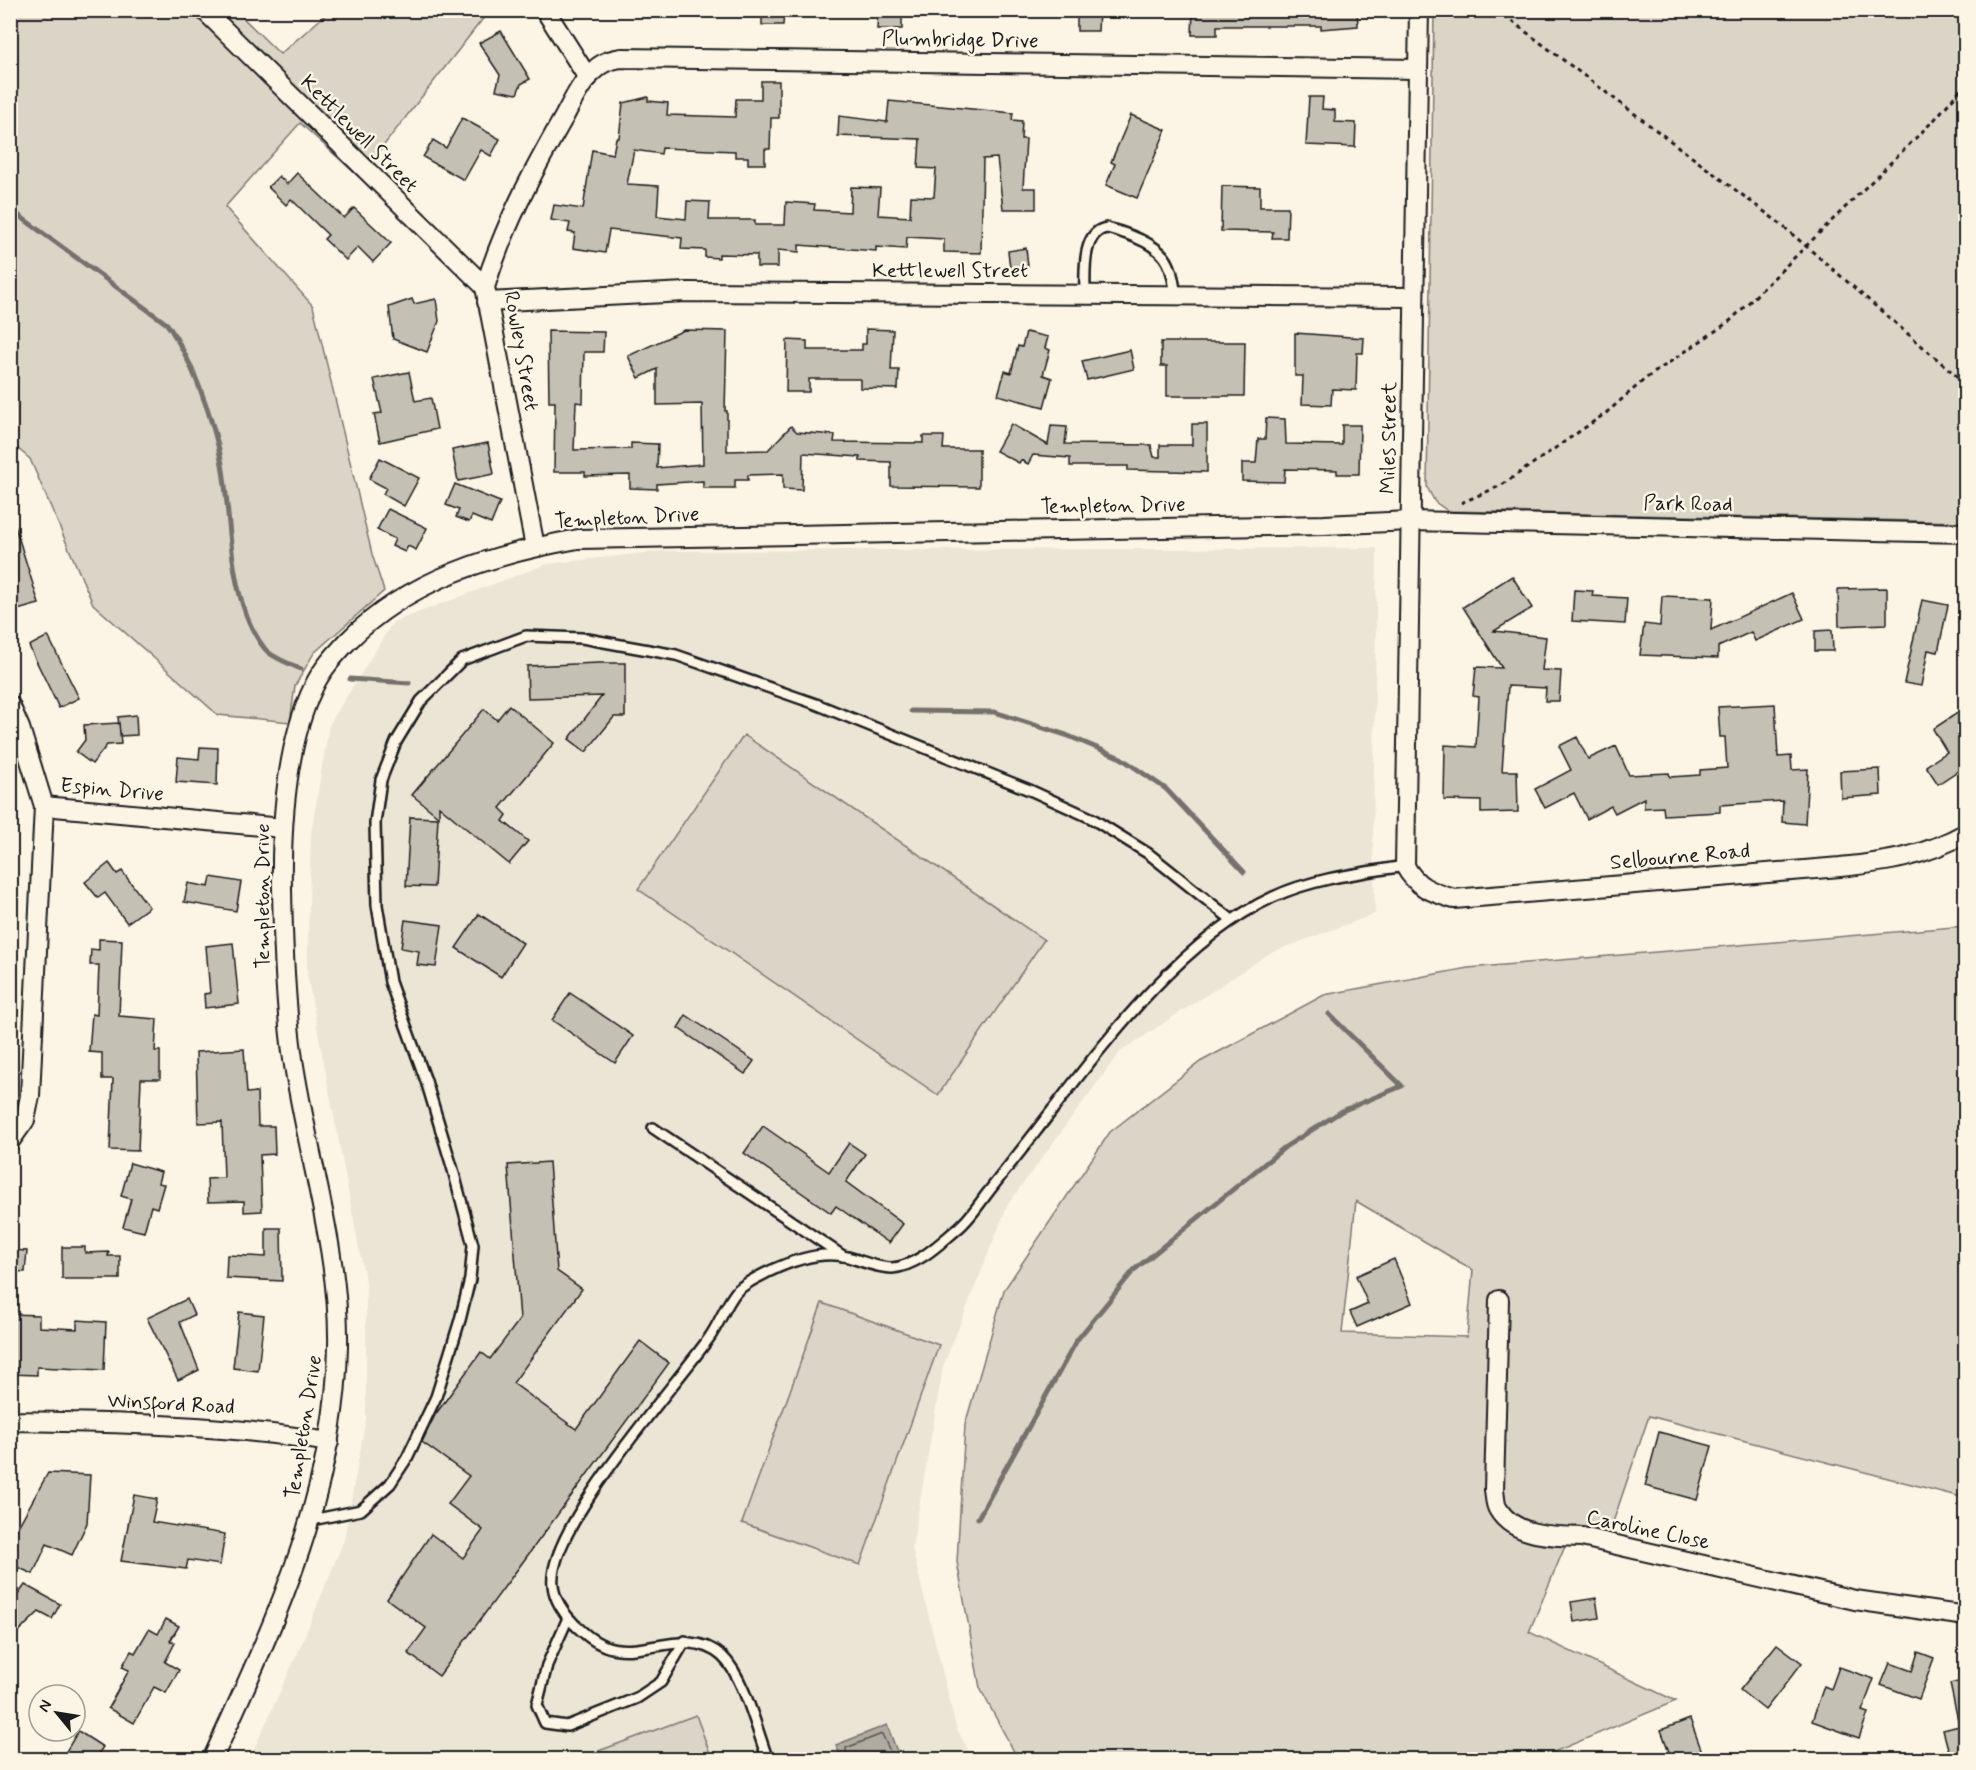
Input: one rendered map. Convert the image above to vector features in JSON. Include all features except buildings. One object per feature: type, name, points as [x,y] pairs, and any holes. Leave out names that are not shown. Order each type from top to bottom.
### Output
[{"type":"street","name":"Kettlewell Street","points":[[204,10],[486,295],[686,292],[1413,297]]},
{"type":"street","points":[[545,10],[588,78]]},
{"type":"street","name":"Miles Street","points":[[1405,866],[1419,10]]},
{"type":"street","name":"Plumbridge Drive","points":[[588,78],[603,63],[622,58],[1417,69]]},
{"type":"street","name":"Rowley Street","points":[[535,547],[486,295],[498,247],[519,198],[588,78]]},
{"type":"street","name":"Park Road","points":[[1410,521],[1965,533]]},
{"type":"street","name":"Templeton Drive","points":[[212,1760],[280,1608],[312,1520],[329,1442],[337,1386],[339,1344],[336,1291],[293,1059],[284,936],[283,828],[293,756],[303,712],[315,684],[332,659],[380,611],[424,586],[464,567],[535,547],[578,539],[1313,525],[1410,521]]},
{"type":"street","name":"Espin Drive","points":[[10,705],[21,728],[44,806],[283,828]]},
{"type":"street","points":[[10,1140],[25,1120],[30,1096],[44,806]]},
{"type":"street","name":"Selbourne Road","points":[[1405,866],[1413,881],[1427,890],[1454,899],[1895,861],[1940,848],[1965,833]]},
{"type":"street","name":"Caroline Close","points":[[1499,1300],[1494,1490],[1497,1509],[1512,1522],[1529,1532],[1546,1536],[1582,1537],[1855,1600],[1965,1616]]},
{"type":"street","name":"Winsford Road","points":[[10,1421],[228,1428],[329,1442]]},
{"type":"lane","points":[[1085,295],[1089,247],[1101,228],[1107,228],[1150,245],[1164,255],[1169,264],[1176,295]]},
{"type":"lane","points":[[312,1520],[361,1510],[390,1484],[406,1458],[436,1397],[460,1320],[470,1278],[473,1245],[453,1170],[426,1081],[390,982],[377,905],[375,823],[381,780],[396,742],[421,701],[462,660],[526,636],[582,638],[676,656],[816,704],[1032,791],[1091,818],[1149,854],[1232,920]]},
{"type":"lane","points":[[653,1128],[843,1256],[867,1264],[891,1268],[908,1264],[920,1259],[962,1226],[1107,1040],[1187,957],[1232,920],[1275,896],[1333,878],[1405,866]]},
{"type":"lane","points":[[768,1760],[735,1674],[723,1658],[710,1648],[685,1641],[631,1650],[607,1647],[589,1638],[568,1618],[558,1601],[552,1583],[563,1541],[580,1507],[711,1335],[738,1289],[767,1272],[797,1260],[820,1255],[843,1256]]},
{"type":"lane","points":[[568,1618],[547,1665],[537,1705],[545,1723],[567,1726],[637,1698],[661,1682],[685,1641]]},
{"type":"path","points":[[1497,10],[1609,93],[1804,244],[1965,384]]},
{"type":"path","points":[[1435,521],[1456,505],[1502,485],[1606,413],[1645,380],[1730,321],[1804,244],[1935,119],[1965,83]]},
{"type":"shaded area","points":[[10,11],[236,11],[280,54],[330,11],[489,11],[359,177],[300,123],[225,207],[313,306],[372,554],[384,591],[314,653],[295,686],[290,722],[218,715],[93,604],[30,459],[11,443]]},
{"type":"shaded area","points":[[1434,11],[1965,11],[1965,522],[1448,511],[1435,502],[1427,487]]},
{"type":"shaded area","points":[[1377,548],[1373,843],[1375,914],[1270,953],[1120,1052],[1008,1204],[943,1367],[912,1548],[956,1727],[973,1759],[249,1760],[299,1650],[344,1540],[366,1418],[366,1285],[307,974],[311,834],[329,725],[393,622],[547,564],[662,551]]},
{"type":"shaded area","points":[[744,735],[1044,940],[938,1095],[638,889]]},
{"type":"shaded area","points":[[1965,926],[1965,1498],[1649,1416],[1609,1534],[1574,1525],[1529,1632],[1676,1701],[1549,1754],[1545,1759],[1018,1759],[980,1688],[957,1562],[965,1425],[1004,1290],[1110,1132],[1200,1062],[1324,995],[1468,968]],"holes":[[[1356,1201],[1473,1270],[1467,1337],[1342,1333]]]},
{"type":"shaded area","points":[[822,1303],[939,1345],[860,1565],[742,1523]]},
{"type":"shaded area","points":[[696,1715],[712,1759],[577,1759]]},
{"type":"water","points":[[887,1725],[900,1759],[842,1759],[836,1745]]},
{"type":"waterway","points":[[10,209],[167,324],[176,338],[201,391],[218,447],[225,486],[233,560],[244,608],[253,630],[265,649],[277,658],[301,669]]},
{"type":"waterway","points":[[350,679],[409,683]]},
{"type":"waterway","points":[[911,711],[994,712],[1066,735],[1121,758],[1166,789],[1244,872]]},
{"type":"waterway","points":[[978,1518],[1077,1340],[1134,1270],[1285,1147],[1342,1111],[1402,1086],[1329,1014]]}]
